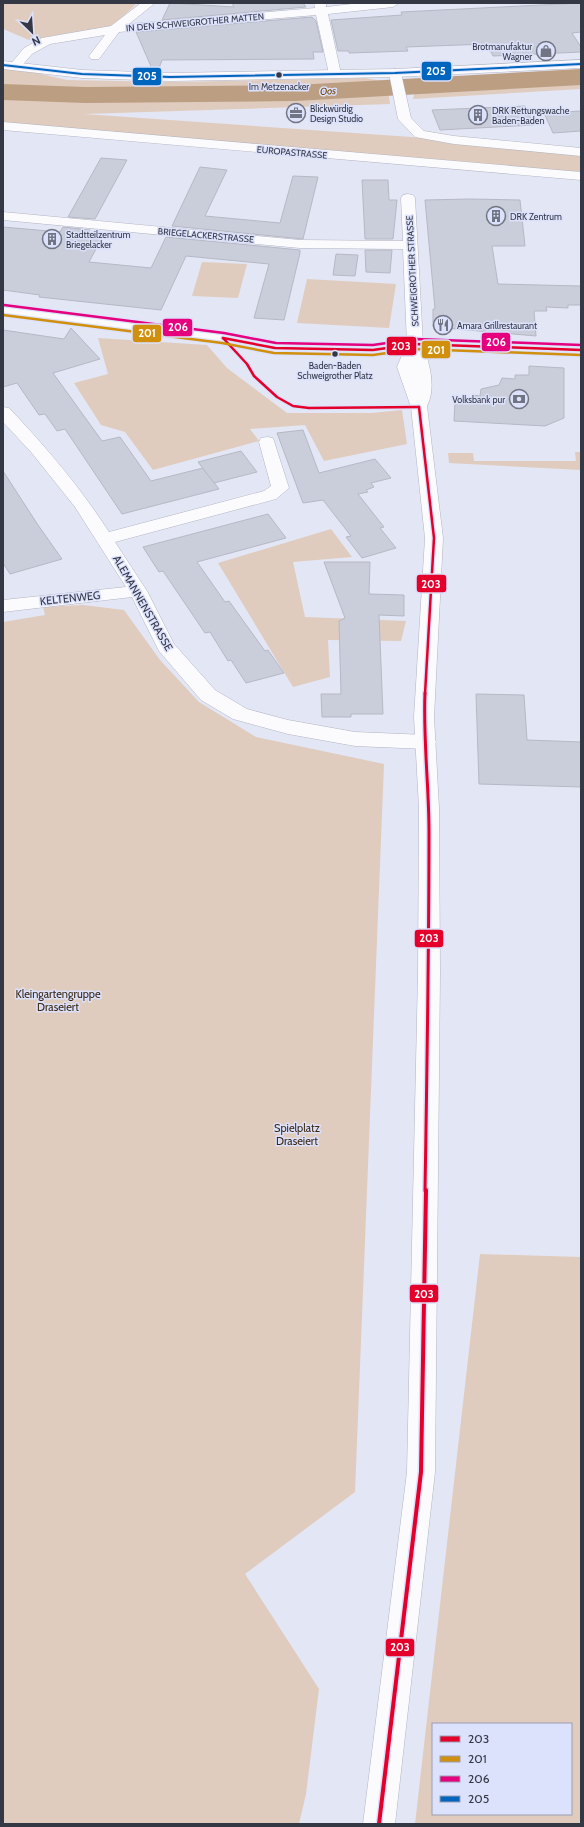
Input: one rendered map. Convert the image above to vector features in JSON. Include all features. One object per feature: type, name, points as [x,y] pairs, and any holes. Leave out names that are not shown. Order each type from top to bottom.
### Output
[{"type":"street","points":[[95,56],[115,30],[149,3]]},
{"type":"street","name":"IN DEN SCHWEIGROTHER MATTEN","points":[[9,65],[28,51],[46,41],[115,30],[321,7],[393,3]]},
{"type":"street","points":[[321,7],[334,74]]},
{"type":"street","points":[[9,65],[82,74],[127,76],[334,74],[397,82],[581,64]]},
{"type":"street","points":[[397,82],[405,119],[420,134],[454,140],[581,152]]},
{"type":"street","name":"EUROPASTRASSE","points":[[3,126],[581,176]]},
{"type":"street","name":"EUROPASTRASSE","points":[[3,138],[581,186]]},
{"type":"street","name":"SCHWEIGROTHER STRASSE","points":[[379,1824],[421,1472],[429,974],[429,808],[424,717],[434,538],[419,407],[424,380],[424,368],[415,344],[408,198]]},
{"type":"street","name":"BRIEGELACKERSTRASSE","points":[[3,216],[300,244],[410,246]]},
{"type":"street","points":[[3,310],[223,338],[275,348],[373,350],[415,344],[581,350]]},
{"type":"street","name":"ALEMANNENSTRASSE","points":[[3,412],[37,448],[82,504],[138,591],[166,647],[208,695],[240,714],[288,727],[355,739],[426,742]]},
{"type":"street","points":[[105,538],[270,495],[280,488],[267,442]]},
{"type":"street","name":"KELTENWEG","points":[[3,606],[138,591]]},
{"type":"green space","points":[[3,3],[137,3],[113,26],[29,40],[3,29]]},
{"type":"green space","points":[[3,65],[67,80],[175,82],[365,78],[387,82],[390,104],[84,114],[454,140],[581,152],[581,173],[3,123]]},
{"type":"green space","points":[[581,69],[581,89],[413,99],[418,79]]},
{"type":"green space","points":[[202,262],[247,264],[238,298],[192,296]]},
{"type":"green space","points":[[307,279],[396,284],[389,328],[297,323]]},
{"type":"green space","points":[[98,338],[207,345],[227,368],[287,413],[371,413],[402,410],[407,444],[324,461],[305,425],[250,429],[259,441],[153,470],[125,432],[101,425],[74,383],[108,374]]},
{"type":"green space","points":[[575,452],[581,452],[581,470],[449,463],[448,453],[473,453],[474,461],[576,461]]},
{"type":"green space","points":[[331,529],[352,557],[293,562],[305,617],[406,621],[401,641],[328,640],[330,677],[293,687],[218,563]]},
{"type":"green space","points":[[83,605],[124,610],[160,660],[199,702],[256,737],[384,764],[355,1492],[245,1574],[319,1689],[306,1794],[299,1824],[3,1824],[3,622],[45,615],[43,607]]},
{"type":"green space","points":[[480,1254],[581,1257],[581,1824],[415,1824]]},
{"type":"building","points":[[170,3],[234,7],[232,3],[303,3],[306,7],[162,20]]},
{"type":"building","points":[[581,3],[581,32],[572,33],[581,47],[581,52],[493,56],[487,44],[406,47],[408,51],[349,53],[349,51],[338,51],[331,20],[402,15],[401,12]]},
{"type":"building","points":[[312,17],[316,21],[323,52],[313,52],[314,59],[162,60],[158,71],[153,71],[136,32]]},
{"type":"building","name":"DRK Rettungswache Baden-Baden","points":[[525,106],[534,125],[440,130],[432,110]]},
{"type":"building","points":[[581,111],[581,131],[553,133],[544,113]]},
{"type":"building","points":[[101,158],[127,160],[95,219],[68,217]]},
{"type":"building","points":[[200,167],[227,170],[205,216],[280,223],[293,176],[318,177],[303,239],[172,226]]},
{"type":"building","points":[[362,180],[388,180],[389,200],[397,200],[393,239],[365,239]]},
{"type":"building","points":[[425,200],[520,200],[525,246],[492,246],[498,284],[581,286],[581,305],[568,305],[568,308],[546,307],[547,311],[534,311],[536,336],[433,327],[433,309],[435,309]]},
{"type":"building","points":[[3,227],[60,232],[63,227],[90,230],[87,235],[103,236],[89,262],[151,268],[166,237],[300,250],[300,253],[284,320],[254,318],[269,264],[186,256],[161,310],[39,297],[40,295],[3,290]]},
{"type":"building","points":[[365,250],[392,250],[390,273],[366,272]]},
{"type":"building","points":[[336,254],[358,255],[355,276],[333,275]]},
{"type":"building","points":[[71,328],[100,359],[53,373],[102,441],[120,437],[151,481],[203,468],[219,489],[122,514],[65,429],[57,431],[45,414],[39,415],[17,383],[3,387],[3,330],[64,339]]},
{"type":"building","name":"Volksbank pur","points":[[529,366],[564,368],[564,418],[545,426],[454,421],[455,401],[473,402],[473,395],[480,396],[481,389],[499,385],[502,378],[515,379],[515,375],[529,375]]},
{"type":"building","points":[[303,430],[319,473],[375,459],[391,478],[371,483],[374,487],[366,490],[368,492],[358,494],[384,527],[380,528],[396,548],[362,558],[346,537],[351,536],[323,500],[303,503],[277,433]]},
{"type":"building","points":[[241,451],[257,472],[214,483],[198,462]]},
{"type":"building","points":[[3,471],[62,559],[10,574],[3,563]]},
{"type":"building","points":[[268,514],[286,538],[197,562],[225,602],[229,601],[265,651],[268,650],[284,673],[246,683],[231,660],[228,661],[210,632],[205,633],[163,571],[159,572],[143,547]]},
{"type":"building","points":[[324,562],[370,562],[369,594],[404,595],[404,616],[379,615],[383,714],[351,714],[351,717],[322,717],[321,694],[341,694],[339,621],[345,618]]},
{"type":"building","points":[[476,694],[524,695],[527,740],[581,742],[581,787],[479,784]]},
{"type":"waterway","name":"Oos","points":[[3,92],[85,95],[296,93],[581,77]]},
{"type":"transit line","name":"205","points":[[3,65],[82,74],[170,77],[395,73],[581,64]]},
{"type":"transit line","name":"206","points":[[4,305],[224,333],[276,343],[373,345],[415,339],[581,345]]},
{"type":"transit line","name":"201","points":[[3,315],[222,343],[274,353],[373,355],[415,349],[581,355]]},
{"type":"transit line","name":"203","points":[[223,338],[275,348],[373,350],[415,344],[581,350]]},
{"type":"transit line","name":"203","points":[[223,338],[247,364],[254,376],[277,397],[293,406],[309,408],[419,407]]},
{"type":"transit line","name":"203","points":[[379,1824],[421,1472],[429,973],[429,808],[424,717],[434,538],[419,407]]},
{"type":"place","name":"Brotmanufaktur Wagner","points":[[546,51]]},
{"type":"place","name":"Im Metzenacker","points":[[279,75]]},
{"type":"place","name":"Blickwürdig Design Studio","points":[[296,113]]},
{"type":"place","name":"DRK Rettungswache Baden-Baden","points":[[478,115]]},
{"type":"place","name":"DRK Zentrum","points":[[496,216]]},
{"type":"place","name":"Stadtteilzentrum Briegelacker","points":[[52,239]]},
{"type":"place","name":"Amara Grillrestaurant","points":[[443,325]]},
{"type":"place","name":"Baden-Baden Schweigrother Platz","points":[[335,354]]},
{"type":"place","name":"Volksbank pur","points":[[519,399]]},
{"type":"park label","name":"Kleingartengruppe Draseiert","points":[[58,1000]]},
{"type":"park label","name":"Spielplatz Draseiert","points":[[297,1134]]}]
